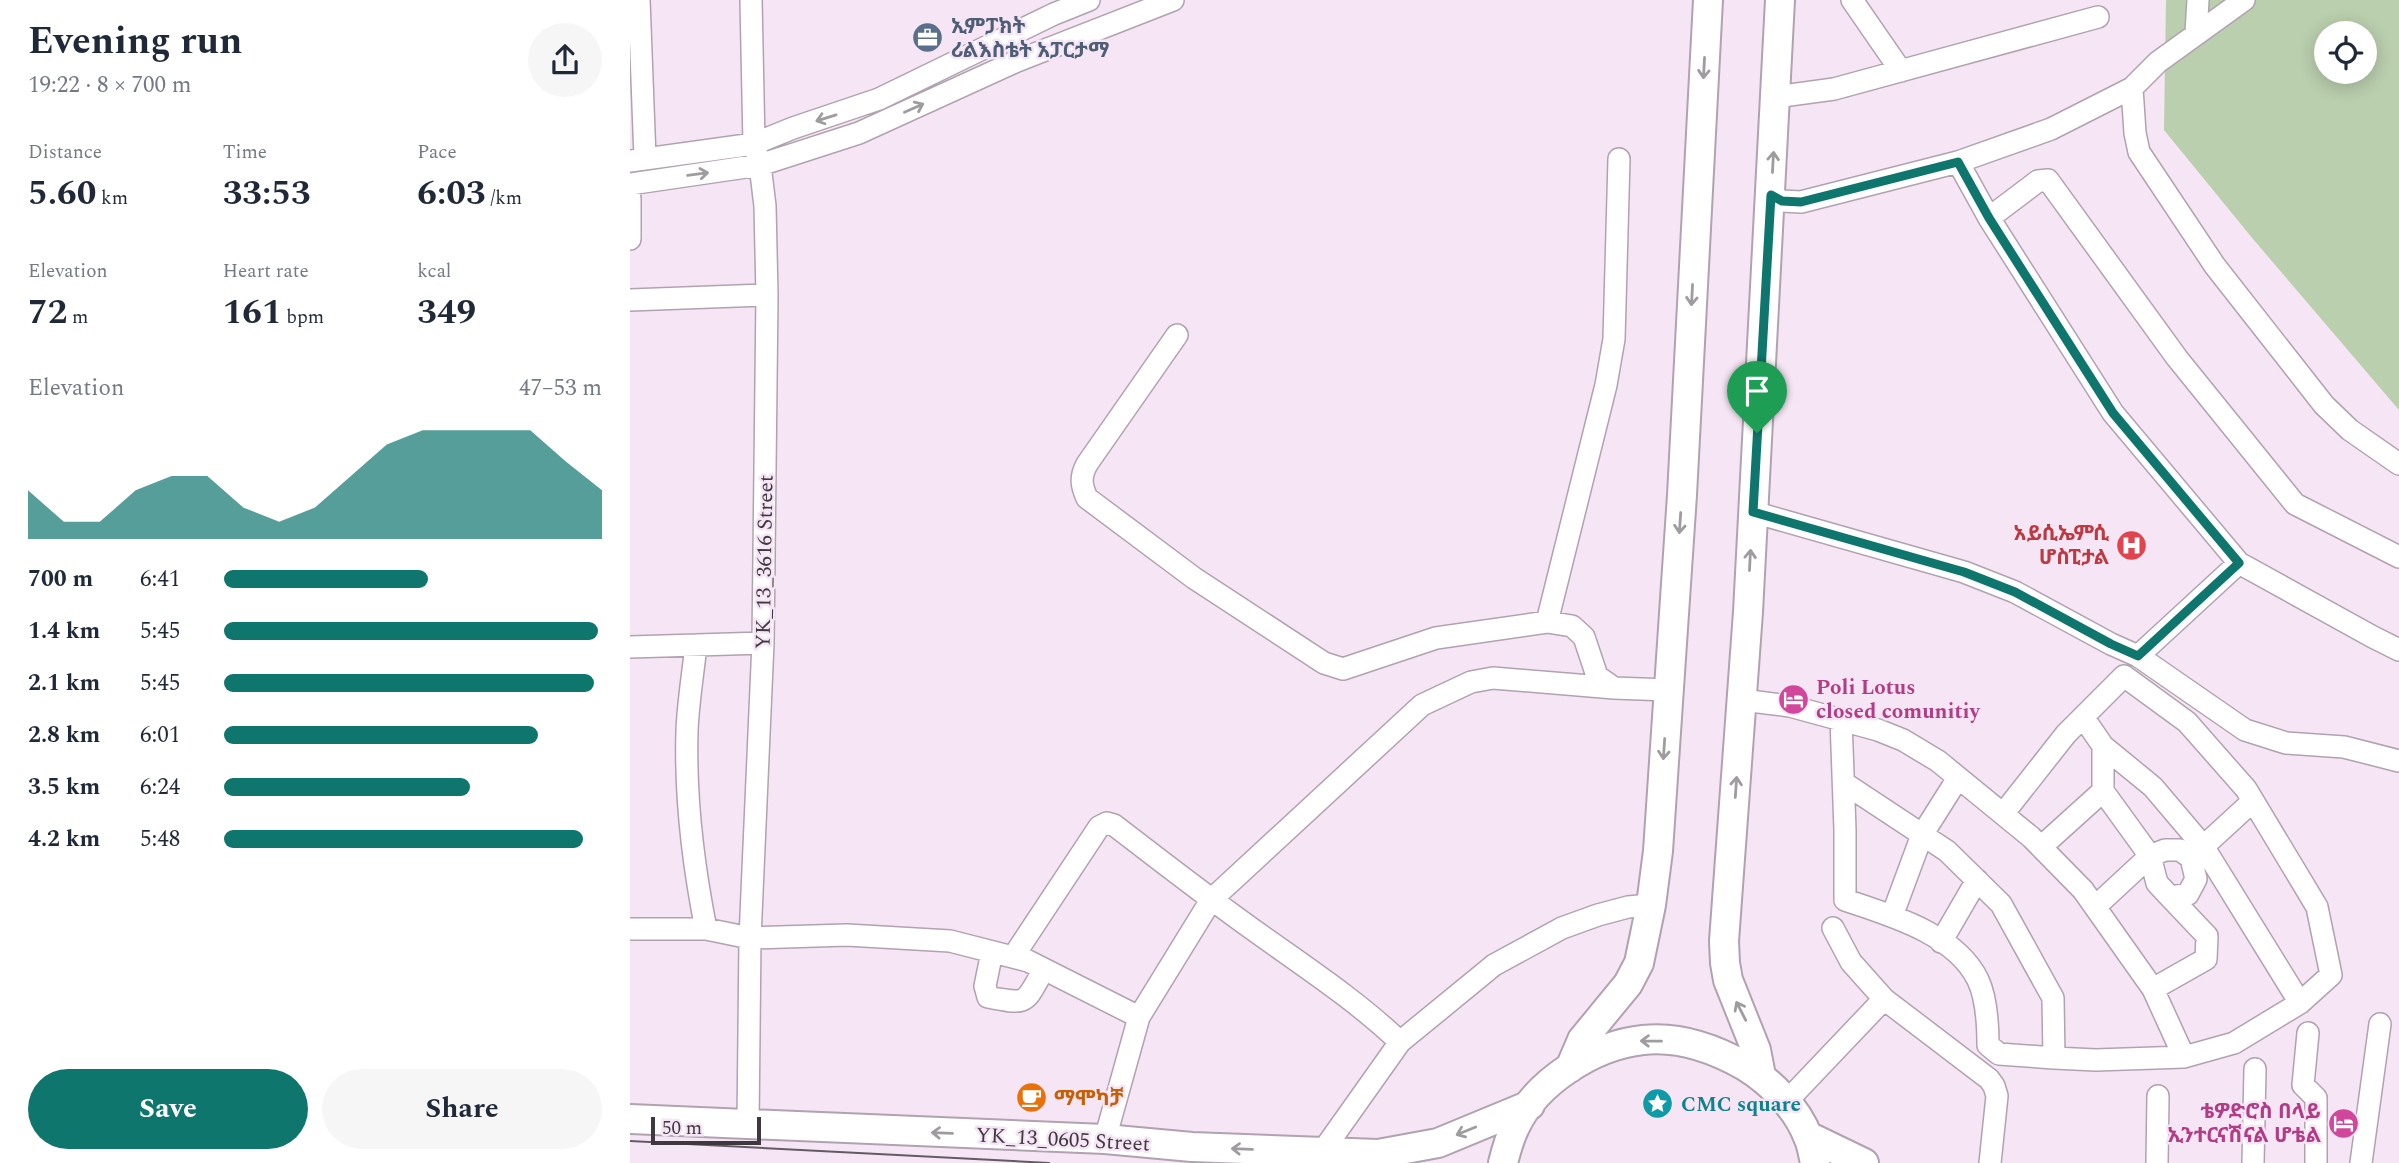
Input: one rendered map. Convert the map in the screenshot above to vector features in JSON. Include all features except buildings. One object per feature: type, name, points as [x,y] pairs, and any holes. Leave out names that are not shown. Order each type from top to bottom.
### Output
[{"type":"main road","points":[[1570,1068],[1582,1040],[1628,984],[1639,963],[1651,905],[1658,851],[1682,495],[1708,0]]},
{"type":"main road","points":[[1761,1076],[1756,1050],[1747,1023],[1736,1003],[1725,963],[1729,856],[1742,700],[1753,512],[1780,0]]},
{"type":"main road","points":[[1503,1163],[1516,1125],[1548,1085],[1570,1068],[1605,1048],[1644,1040],[1684,1042],[1722,1053],[1761,1076],[1787,1101],[1812,1150],[1864,1163]]},
{"type":"main road","name":"YK_13_0605 Street","points":[[630,1119],[1105,1139],[1192,1147],[1378,1154],[1437,1143],[1530,1105]]},
{"type":"street","points":[[639,0],[638,160],[754,144],[879,99],[1052,7],[1089,0]]},
{"type":"street","name":"YK_13_3616 Street","points":[[748,1125],[751,937],[763,643],[767,295],[765,206],[760,165],[754,144],[751,0]]},
{"type":"street","points":[[630,184],[760,165],[859,133],[1017,61],[1172,0]]},
{"type":"street","points":[[1852,0],[1901,71]]},
{"type":"street","points":[[2196,33],[2199,0]]},
{"type":"street","points":[[1771,195],[1782,201],[1801,202],[1958,162],[2051,129],[2132,88],[2158,62],[2244,0]]},
{"type":"street","points":[[1776,97],[1834,89],[2098,17]]},
{"type":"street","points":[[2132,88],[2139,152],[2216,266],[2324,405],[2350,430],[2399,464]]},
{"type":"street","points":[[1547,622],[1606,385],[1614,339],[1619,159]]},
{"type":"street","points":[[1958,162],[1989,218],[2113,413],[2239,563],[2399,650]]},
{"type":"street","points":[[1989,218],[2038,181],[2048,180],[2177,358],[2295,504],[2399,557]]},
{"type":"street","points":[[630,198],[630,239]]},
{"type":"street","points":[[630,300],[767,295]]},
{"type":"street","points":[[1177,335],[1087,464],[1081,475],[1087,498],[1194,578],[1324,663],[1343,669],[1436,638],[1547,622],[1572,626],[1584,637],[1597,676],[1614,688]]},
{"type":"street","points":[[1753,512],[1964,572],[2015,592],[2138,656],[2245,730],[2286,743],[2344,747],[2399,761]]},
{"type":"street","points":[[2138,656],[2239,563]]},
{"type":"street","points":[[630,647],[763,643]]},
{"type":"street","points":[[696,645],[687,731],[690,834],[706,929]]},
{"type":"street","points":[[1841,719],[1846,900],[1926,930],[1965,961],[1979,981],[1988,1020],[1988,1045],[1999,1054],[2096,1060],[2183,1057],[2234,1044],[2300,1003],[2332,975],[2317,907],[2246,789],[2187,722],[2124,676],[2066,734],[2003,814]]},
{"type":"street","points":[[1105,1139],[1139,1017],[1211,900],[1422,705],[1471,682],[1493,678],[1668,690]]},
{"type":"street","points":[[1742,700],[1790,706],[1878,730],[1903,740],[1938,761],[2041,847],[2083,890],[2153,989],[2183,1057]]},
{"type":"street","points":[[2083,717],[2103,746],[2153,787],[2300,1003]]},
{"type":"street","points":[[2103,746],[2103,791],[2150,856],[2157,883],[2207,936],[2206,959],[2153,989]]},
{"type":"street","points":[[1892,916],[1922,835],[1958,778]]},
{"type":"street","points":[[1843,783],[1947,851],[2001,904],[2053,998],[2054,1058]]},
{"type":"street","points":[[2041,847],[2103,791]]},
{"type":"street","points":[[2170,897],[2188,894],[2196,879],[2197,852],[2253,801]]},
{"type":"street","points":[[1013,957],[1100,827],[1107,823],[1114,825],[1211,900],[1352,1000],[1400,1042]]},
{"type":"street","points":[[2095,907],[2150,856],[2165,850],[2197,852]]},
{"type":"street","points":[[1941,942],[1977,880]]},
{"type":"street","points":[[1321,1152],[1400,1042],[1494,965],[1562,928],[1618,910],[1651,905]]},
{"type":"street","points":[[1833,928],[1851,962],[1884,999],[1989,1079],[1994,1086],[1997,1096],[1990,1163]]},
{"type":"street","points":[[630,929],[706,929],[751,937],[848,935],[950,942],[1028,961],[1139,1017]]},
{"type":"street","points":[[992,952],[985,986],[988,997],[1016,1003],[1027,998],[1044,969]]},
{"type":"street","points":[[1787,1101],[1884,999]]},
{"type":"street","points":[[2361,1163],[2380,1024]]},
{"type":"street","points":[[2308,1033],[2303,1085],[2316,1098],[2316,1163]]},
{"type":"street","points":[[2253,1163],[2255,1069]]},
{"type":"street","points":[[2157,1163],[2158,1096]]},
{"type":"green space","points":[[2166,0],[2399,0],[2399,410],[2164,130]]},
{"type":"tram line","points":[[630,1141],[1049,1163]]},
{"type":"place","name":"ኢምፓክት ሪልእስቴት አፓርታማ","points":[[928,38]]},
{"type":"place","name":"አይሲኤምሲ ሆስፒታል","points":[[2132,545]]},
{"type":"place","name":"Poli Lotus closed comunitiy","points":[[1793,699]]},
{"type":"place","name":"ማሞካቻ","points":[[1031,1098]]},
{"type":"place","name":"CMC square","points":[[1658,1104]]},
{"type":"place","name":"ቴዎድሮስ በላይ ኢንተርናሽናል ሆቴል","points":[[2344,1123]]},
{"type":"route","points":[[1958,162],[1989,218],[2113,413],[2239,563],[2138,656],[2015,592],[1964,572],[1753,512],[1757,433],[1771,195],[1782,201],[1801,202],[1958,162]]}]
